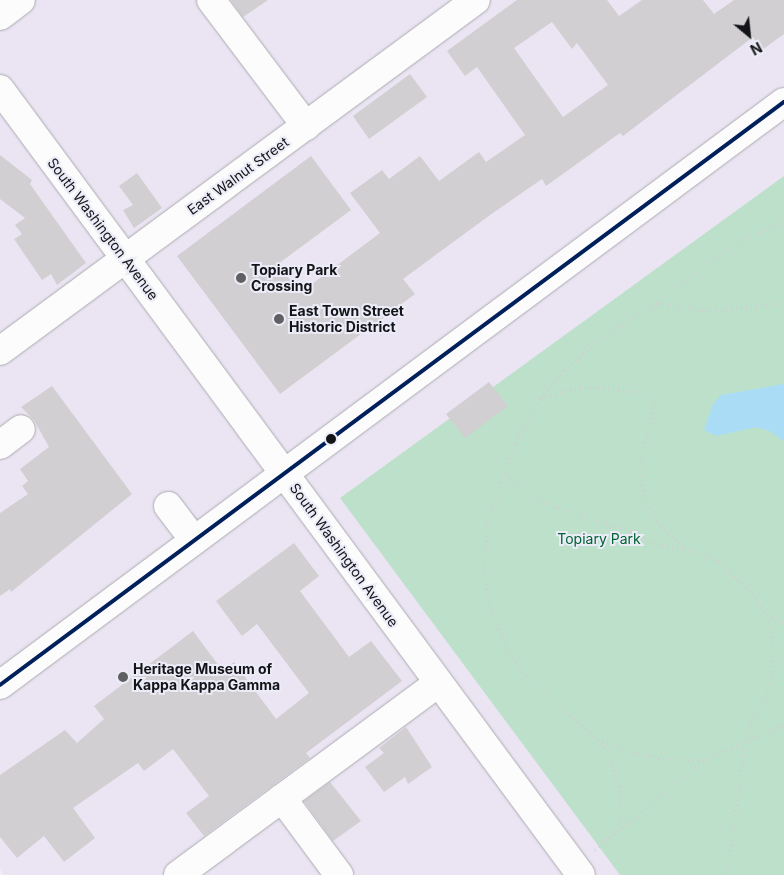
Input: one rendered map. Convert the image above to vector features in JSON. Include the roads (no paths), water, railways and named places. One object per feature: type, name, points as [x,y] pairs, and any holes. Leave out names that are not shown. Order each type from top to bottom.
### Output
[{"type":"street","points":[[0,16],[21,0]]},
{"type":"street","points":[[211,0],[306,126]]},
{"type":"street","name":"East Walnut Street","points":[[0,351],[476,0]]},
{"type":"street","name":"South Washington Avenue","points":[[0,90],[577,870]]},
{"type":"street","points":[[0,685],[784,102]]},
{"type":"street","points":[[168,506],[194,540]]},
{"type":"street","points":[[178,875],[438,683]]},
{"type":"street","points":[[282,798],[339,875]]},
{"type":"water","points":[[784,384],[784,441],[771,432],[757,427],[716,436],[704,430],[713,404],[721,395]]},
{"type":"place","name":"Topiary Park Crossing","points":[[241,278]]},
{"type":"place","name":"East Town Street Historic District","points":[[279,319]]},
{"type":"place","name":"Heritage Museum of Kappa Kappa Gamma","points":[[123,677]]},
{"type":"park label","name":"Topiary Park","points":[[599,539]]}]
